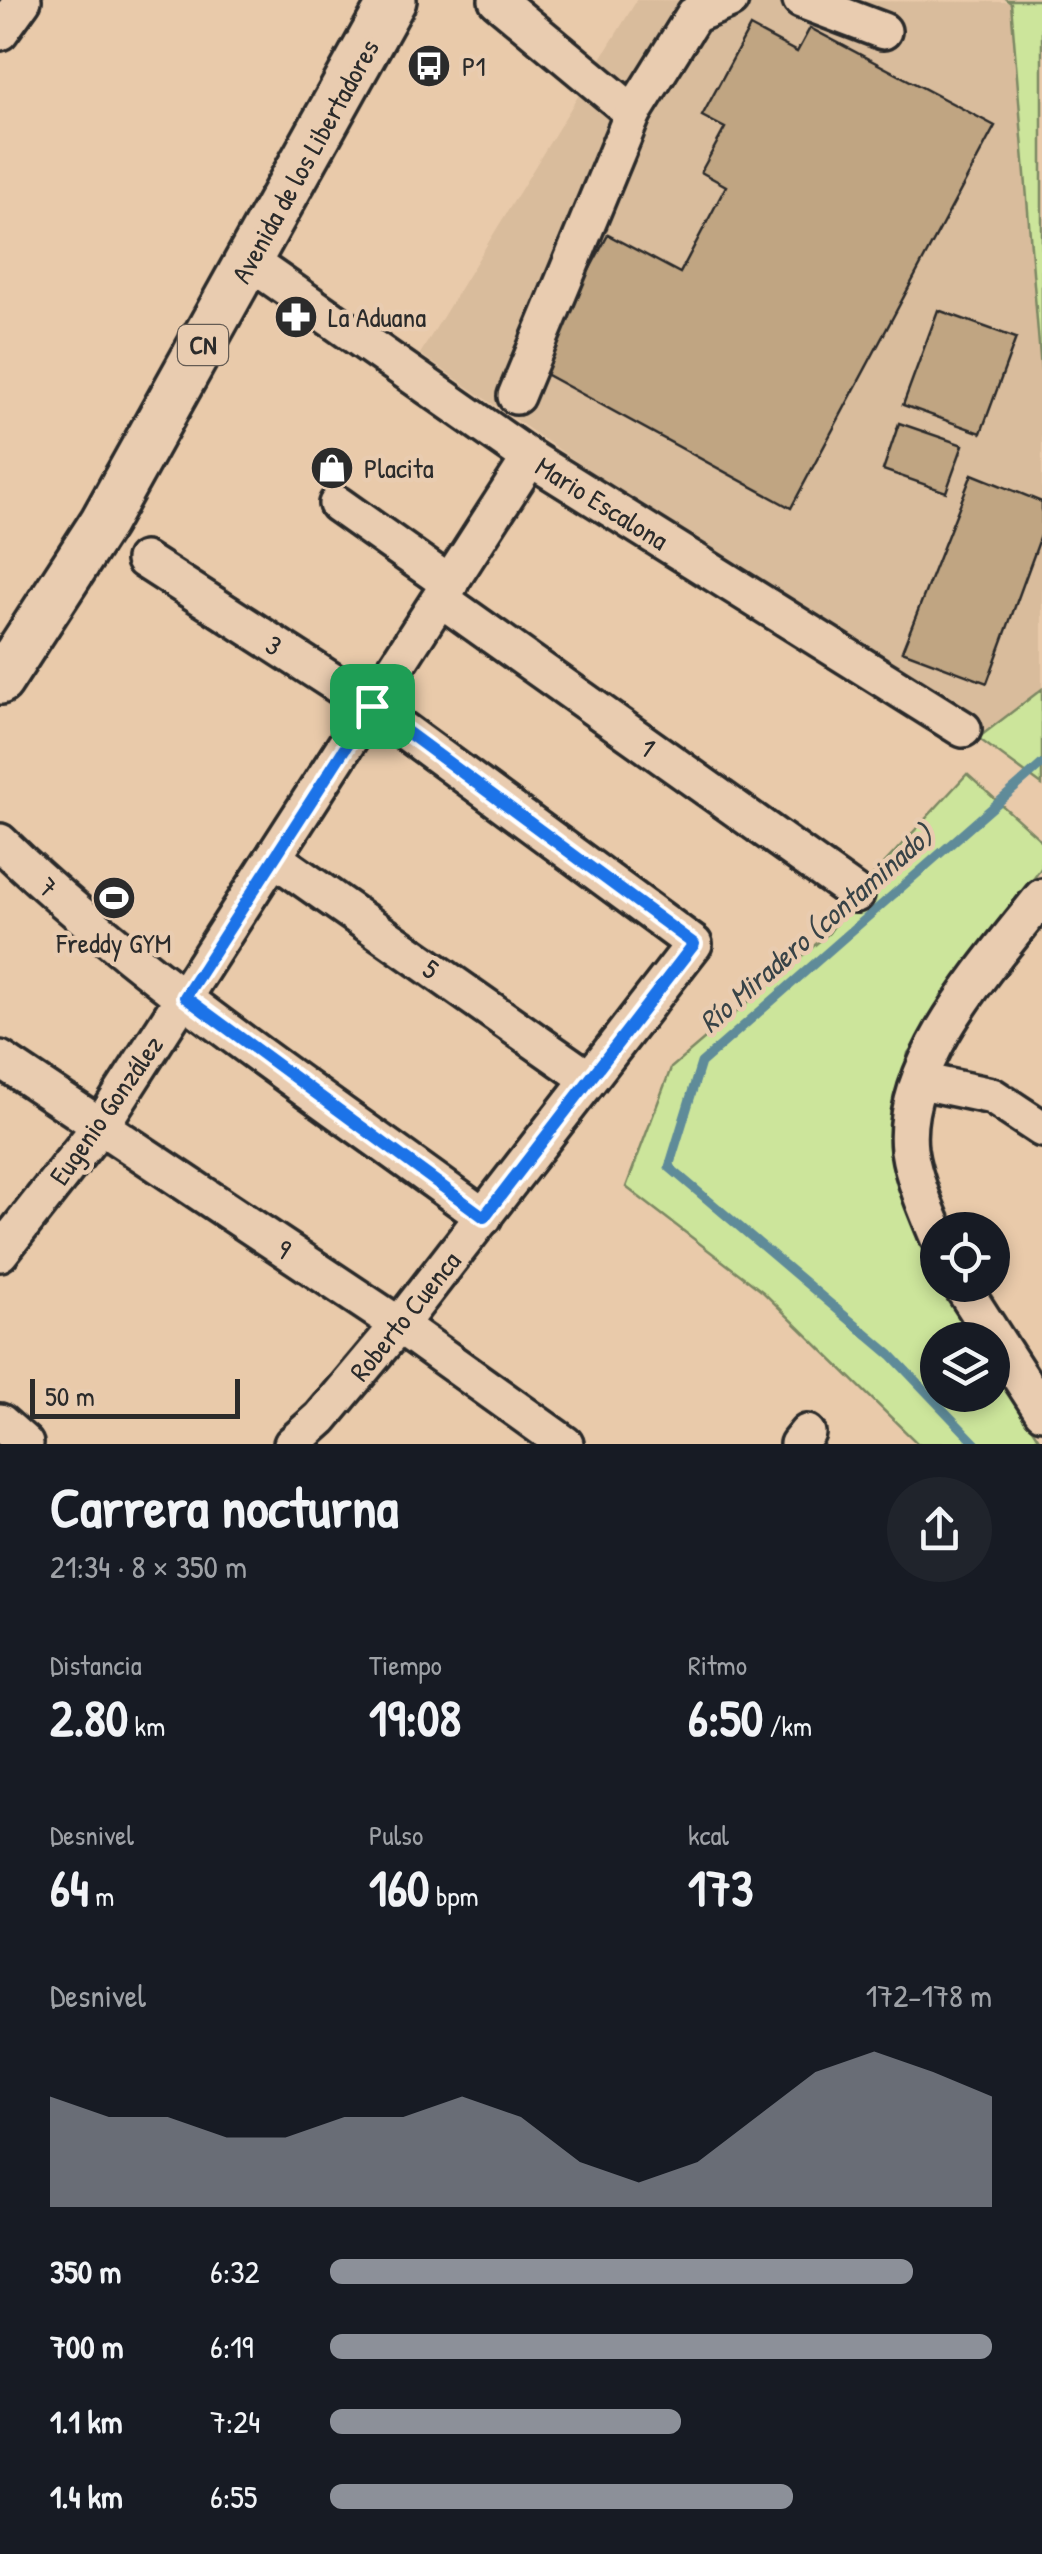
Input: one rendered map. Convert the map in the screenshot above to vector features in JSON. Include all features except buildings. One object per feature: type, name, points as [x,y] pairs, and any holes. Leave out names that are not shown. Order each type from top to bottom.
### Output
[{"type":"main road","name":"Avenida de los Libertadores","points":[[0,681],[103,522],[393,0]]},
{"type":"street","points":[[497,0],[633,114]]},
{"type":"street","points":[[516,396],[633,114],[694,14],[730,0]]},
{"type":"street","points":[[802,0],[883,30]]},
{"type":"street","name":"Mario Escalona","points":[[250,262],[530,458],[963,729]]},
{"type":"street","name":"Eugenio González","points":[[0,1253],[100,1127],[530,458]]},
{"type":"street","name":"1","points":[[337,504],[445,591],[856,894]]},
{"type":"street","name":"3","points":[[144,560],[372,706],[694,944]]},
{"type":"street","name":"7","points":[[0,842],[55,895],[185,997],[484,1217]]},
{"type":"street","name":"5","points":[[274,858],[589,1079]]},
{"type":"street","points":[[930,1212],[909,1149],[922,1081],[959,1002],[1042,897]]},
{"type":"street","name":"Roberto Cuenca","points":[[292,1444],[321,1418],[399,1325],[694,944]]},
{"type":"street","name":"9","points":[[0,1058],[399,1325],[565,1444]]},
{"type":"street","points":[[922,1081],[992,1096],[1042,1130]]},
{"type":"street","points":[[971,1302],[1042,1411]]},
{"type":"street","points":[[0,1422],[25,1444]]},
{"type":"shaded area","points":[[637,0],[1011,2],[1042,382],[1042,689],[978,738],[420,354]]},
{"type":"green space","points":[[1007,0],[1042,0],[1042,382],[1011,3]]},
{"type":"green space","points":[[1042,689],[1042,785],[978,738]]},
{"type":"green space","points":[[967,774],[1042,841],[1042,867],[908,1053],[889,1141],[920,1241],[920,1302],[952,1302],[965,1322],[920,1322],[920,1412],[1010,1412],[1010,1394],[1042,1444],[918,1444],[763,1292],[626,1187],[671,1068],[829,933],[856,894]]},
{"type":"waterway","name":"Río Miradero (contaminado)","points":[[976,1444],[891,1355],[669,1167],[701,1063],[1042,764]]},
{"type":"place","name":"P1","points":[[429,66]]},
{"type":"place","name":"La Aduana","points":[[296,317]]},
{"type":"place","name":"Placita","points":[[332,468]]},
{"type":"place","name":"Freddy GYM","points":[[114,898]]},
{"type":"route","points":[[372,706],[694,944],[484,1217],[185,997],[372,706]]}]
